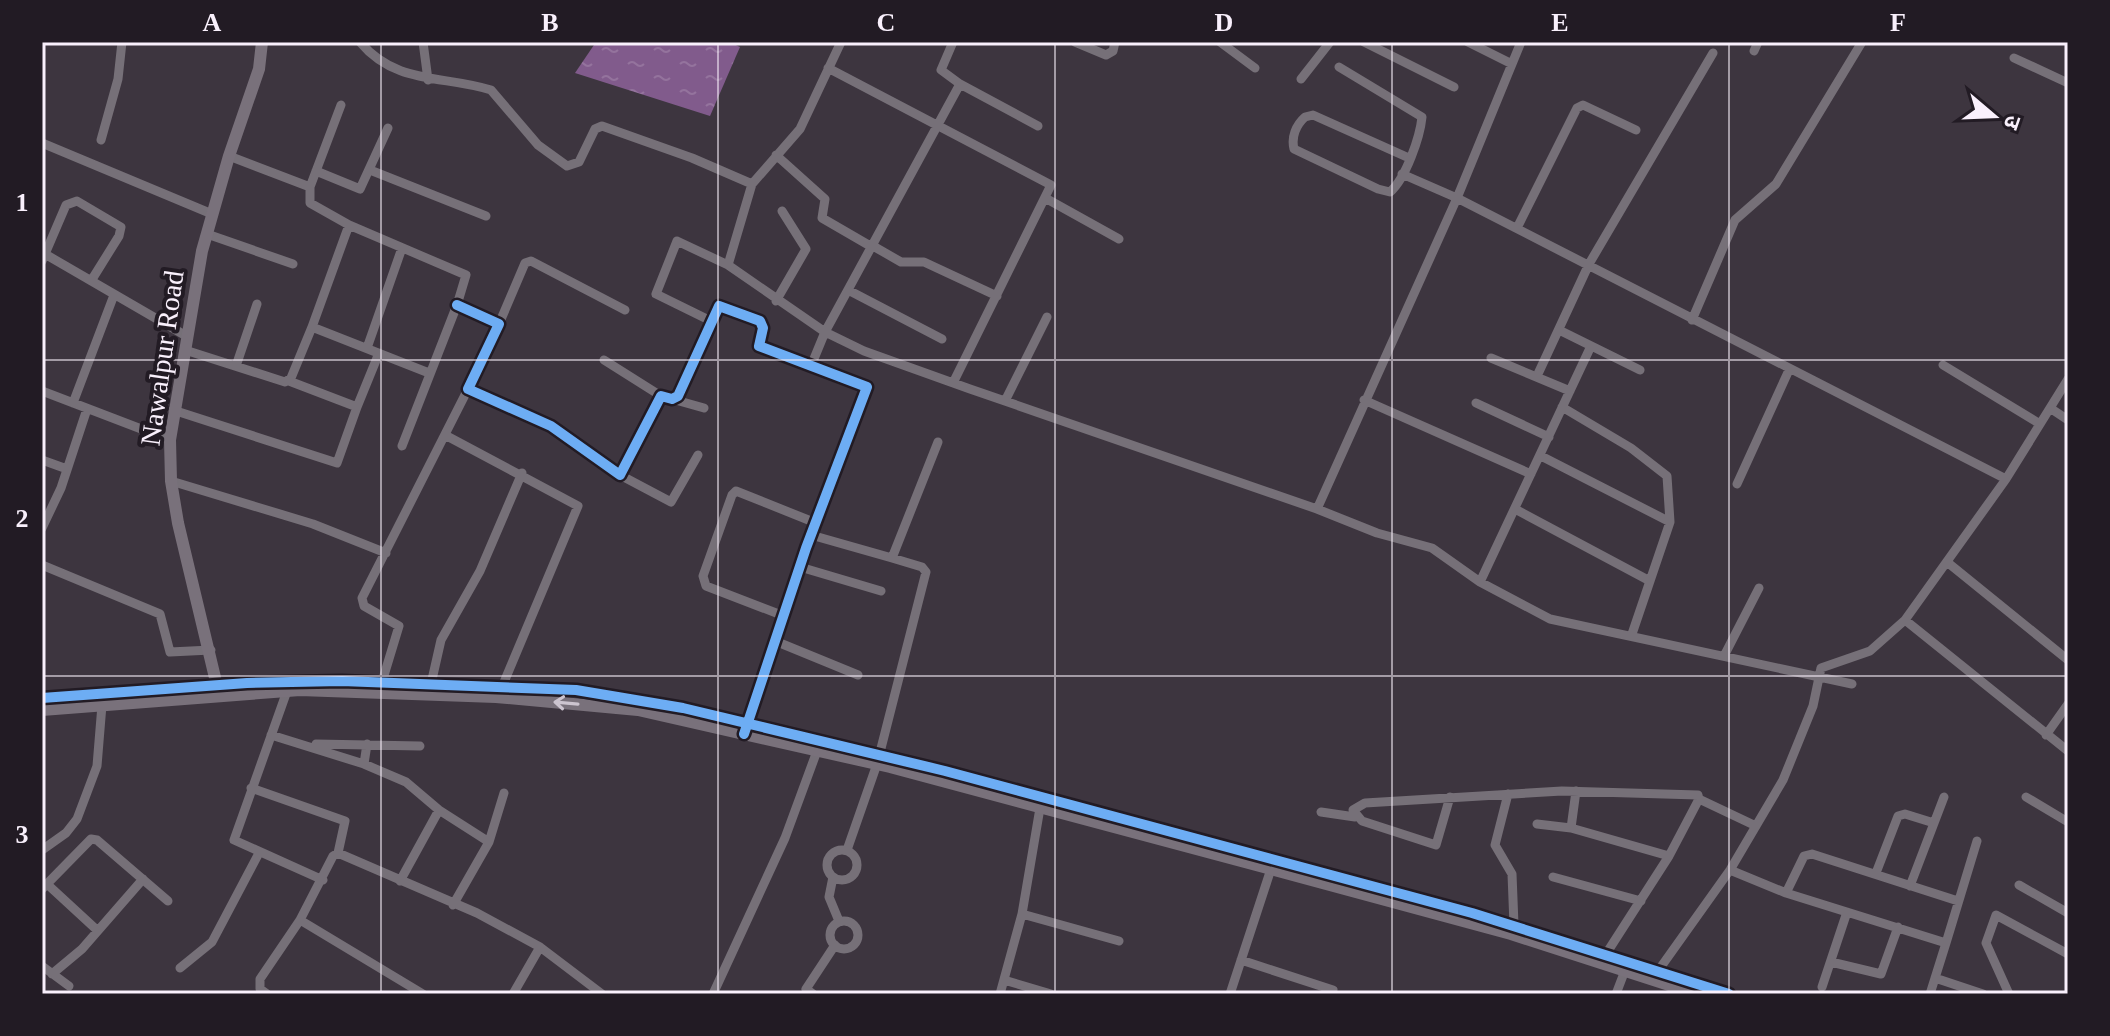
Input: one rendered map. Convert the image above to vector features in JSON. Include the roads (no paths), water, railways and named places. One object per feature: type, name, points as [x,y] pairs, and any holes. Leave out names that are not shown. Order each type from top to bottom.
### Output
[{"type":"street","points":[[101,140],[118,79],[122,42]]},
{"type":"street","name":"Nawalpur Road","points":[[217,686],[211,650],[189,577],[171,481],[170,440],[207,234],[229,156],[259,69],[262,42]]},
{"type":"street","points":[[423,42],[428,80]]},
{"type":"street","points":[[728,265],[752,184],[800,129],[841,42]]},
{"type":"street","points":[[953,42],[941,70],[960,84],[1038,126]]},
{"type":"street","points":[[1075,42],[1106,55],[1113,51],[1115,42]]},
{"type":"street","points":[[1220,42],[1255,68]]},
{"type":"street","points":[[1301,79],[1330,42]]},
{"type":"street","points":[[1364,42],[1454,87]]},
{"type":"street","points":[[1468,42],[1512,64]]},
{"type":"street","points":[[1317,509],[1457,198],[1521,42]]},
{"type":"street","points":[[1692,320],[1735,220],[1776,184],[1862,42]]},
{"type":"street","points":[[364,44],[379,62],[428,80],[491,90],[538,145],[567,166],[576,165],[595,129],[602,126],[752,184]]},
{"type":"street","points":[[1537,376],[1589,264],[1713,53]]},
{"type":"street","points":[[2014,58],[2068,83]]},
{"type":"street","points":[[1339,67],[1420,114],[1423,120],[1409,158],[1402,174],[1393,191],[1378,189],[1297,151],[1293,145],[1294,132],[1301,120],[1313,115],[1409,158]]},
{"type":"street","points":[[828,68],[936,127],[1048,182],[1051,191],[953,383]]},
{"type":"street","points":[[811,366],[825,332],[960,84]]},
{"type":"street","points":[[341,105],[310,187],[310,203],[349,225],[466,275],[402,446]]},
{"type":"street","points":[[1517,228],[1577,108],[1583,105],[1636,130]]},
{"type":"street","points":[[316,171],[360,189],[388,128]]},
{"type":"street","points":[[42,143],[212,214]]},
{"type":"street","points":[[776,155],[825,199],[822,218],[901,262],[924,262],[997,296]]},
{"type":"street","points":[[229,156],[310,187]]},
{"type":"street","points":[[370,170],[486,216]]},
{"type":"street","points":[[1402,174],[1589,264],[1692,320],[2006,479]]},
{"type":"street","points":[[1047,199],[1119,239]]},
{"type":"street","points":[[91,281],[119,236],[118,223],[72,200],[47,236],[43,257],[91,281],[186,343],[236,366],[289,381],[357,407]]},
{"type":"street","points":[[776,301],[806,249],[806,243],[790,229],[782,211]]},
{"type":"street","points":[[289,381],[349,225]]},
{"type":"street","points":[[207,234],[293,264]]},
{"type":"street","points":[[711,321],[658,297],[655,290],[677,241],[728,265],[825,332],[864,351],[1317,509],[1377,533],[1432,548],[1480,582],[1550,619],[1632,634],[1852,684]]},
{"type":"street","points":[[367,348],[402,248]]},
{"type":"street","points":[[382,682],[399,626],[361,603],[468,389],[525,263],[531,261],[625,310]]},
{"type":"street","points":[[848,290],[942,339]]},
{"type":"street","points":[[73,403],[114,295]]},
{"type":"street","points":[[236,366],[257,304]]},
{"type":"street","points":[[457,305],[499,324]]},
{"type":"street","points":[[620,475],[667,398],[678,396],[719,306],[760,321],[763,328],[759,346],[864,384],[867,391],[811,535],[745,730]]},
{"type":"street","points":[[1005,401],[1047,317]]},
{"type":"street","points":[[312,327],[429,373]]},
{"type":"street","points":[[1559,330],[1640,370]]},
{"type":"street","points":[[1480,582],[1591,346]]},
{"type":"street","points":[[173,410],[333,464],[339,460],[379,353]]},
{"type":"street","points":[[1491,358],[1570,391]]},
{"type":"street","points":[[604,360],[667,398],[704,408]]},
{"type":"street","points":[[1943,365],[2040,424]]},
{"type":"street","points":[[1737,484],[1789,370]]},
{"type":"street","points":[[1658,971],[1730,870],[1756,826],[1795,753],[1813,706],[1819,675],[1825,665],[1879,646],[1905,620],[2006,479],[2068,379]]},
{"type":"street","points":[[468,389],[551,426],[620,475],[671,502],[698,455]]},
{"type":"street","points":[[42,391],[170,440]]},
{"type":"street","points":[[1364,400],[1531,474]]},
{"type":"street","points":[[1476,403],[1549,437]]},
{"type":"street","points":[[1562,407],[1663,470],[1669,484],[1670,522],[1632,634]]},
{"type":"street","points":[[2050,408],[2068,420]]},
{"type":"street","points":[[42,528],[47,523],[87,409]]},
{"type":"street","points":[[445,435],[576,502],[579,511],[502,687]]},
{"type":"street","points":[[892,558],[938,442]]},
{"type":"street","points":[[1541,456],[1670,522]]},
{"type":"street","points":[[42,460],[67,469]]},
{"type":"street","points":[[431,684],[441,640],[480,571],[522,473]]},
{"type":"street","points":[[171,481],[313,524],[386,553]]},
{"type":"street","points":[[784,616],[706,586],[703,576],[736,491],[816,523]]},
{"type":"street","points":[[1515,509],[1648,580]]},
{"type":"street","points":[[811,535],[922,567],[926,572],[878,760],[847,850]]},
{"type":"street","points":[[1947,562],[2068,660]]},
{"type":"street","points":[[42,565],[156,611],[170,652],[211,650]]},
{"type":"street","points":[[800,567],[881,591]]},
{"type":"street","points":[[1724,656],[1759,588]]},
{"type":"street","points":[[1905,620],[2068,751]]},
{"type":"street","points":[[775,641],[858,675]]},
{"type":"street","points":[[42,698],[217,686],[382,682],[576,690],[683,708],[817,751],[878,760],[1040,808],[1511,934],[1624,973],[1697,994]]},
{"type":"street","points":[[287,691],[233,837],[235,842],[323,880]]},
{"type":"street","points":[[42,710],[287,691],[496,697],[638,710],[878,760],[1514,925],[1729,994]]},
{"type":"street","points":[[2046,735],[2068,704]]},
{"type":"street","points":[[42,850],[66,833],[77,819],[97,766],[102,705]]},
{"type":"street","points":[[271,735],[308,744],[406,782],[439,810],[489,842]]},
{"type":"street","points":[[308,744],[420,746]]},
{"type":"street","points":[[364,764],[367,744]]},
{"type":"street","points":[[713,994],[785,838],[817,751]]},
{"type":"street","points":[[251,788],[345,821],[338,853],[333,856],[300,920],[260,979],[258,985],[267,994]]},
{"type":"street","points":[[1355,817],[1353,810],[1365,803],[1450,797],[1576,791],[1695,793],[1699,799],[1756,826]]},
{"type":"street","points":[[1571,828],[1576,791]]},
{"type":"street","points":[[453,905],[489,842],[504,793]]},
{"type":"street","points":[[1508,794],[1495,845],[1512,874],[1514,925]]},
{"type":"street","points":[[1321,812],[1355,817],[1436,845],[1450,797]]},
{"type":"street","points":[[1910,886],[1944,797]]},
{"type":"street","points":[[2026,797],[2068,822]]},
{"type":"street","points":[[1606,954],[1669,856],[1699,799]]},
{"type":"street","points":[[1000,994],[1022,914],[1040,808]]},
{"type":"street","points":[[400,881],[439,810]]},
{"type":"street","points":[[1876,873],[1898,816],[1905,814],[1934,823]]},
{"type":"street","points":[[1537,824],[1571,828],[1669,856]]},
{"type":"street","points":[[98,931],[44,886],[91,839],[168,901]]},
{"type":"street","points":[[1930,994],[1977,841]]},
{"type":"street","points":[[838,850],[847,850],[857,862],[855,872],[848,879],[833,877],[827,869],[827,860],[838,850]]},
{"type":"street","points":[[180,968],[212,942],[259,853]]},
{"type":"street","points":[[338,853],[477,913],[540,947],[602,994]]},
{"type":"street","points":[[1786,893],[1808,855],[1876,873],[1958,901]]},
{"type":"street","points":[[1230,994],[1271,869]]},
{"type":"street","points":[[1730,870],[1786,893],[1946,943]]},
{"type":"street","points":[[833,877],[829,897],[839,921]]},
{"type":"street","points":[[1553,877],[1641,901]]},
{"type":"street","points":[[52,974],[71,960],[143,879]]},
{"type":"street","points":[[2019,885],[2068,913]]},
{"type":"street","points":[[1822,987],[1847,912]]},
{"type":"street","points":[[1022,914],[1119,941]]},
{"type":"street","points":[[2009,994],[1986,943],[1996,915],[2068,954]]},
{"type":"street","points":[[300,920],[423,994]]},
{"type":"street","points":[[835,945],[830,931],[839,921]]},
{"type":"street","points":[[835,945],[850,946],[857,936],[852,924],[839,921]]},
{"type":"street","points":[[1831,962],[1881,974],[1898,927]]},
{"type":"street","points":[[813,994],[806,989],[835,945]]},
{"type":"street","points":[[513,994],[540,947]]},
{"type":"street","points":[[1241,960],[1333,990],[1332,994]]},
{"type":"street","points":[[42,966],[69,986]]},
{"type":"street","points":[[1616,994],[1624,973]]},
{"type":"street","points":[[1935,978],[1983,994]]},
{"type":"street","points":[[1004,980],[1051,994]]},
{"type":"water","points":[[596,42],[729,42],[740,47],[710,116],[575,73]]}]
